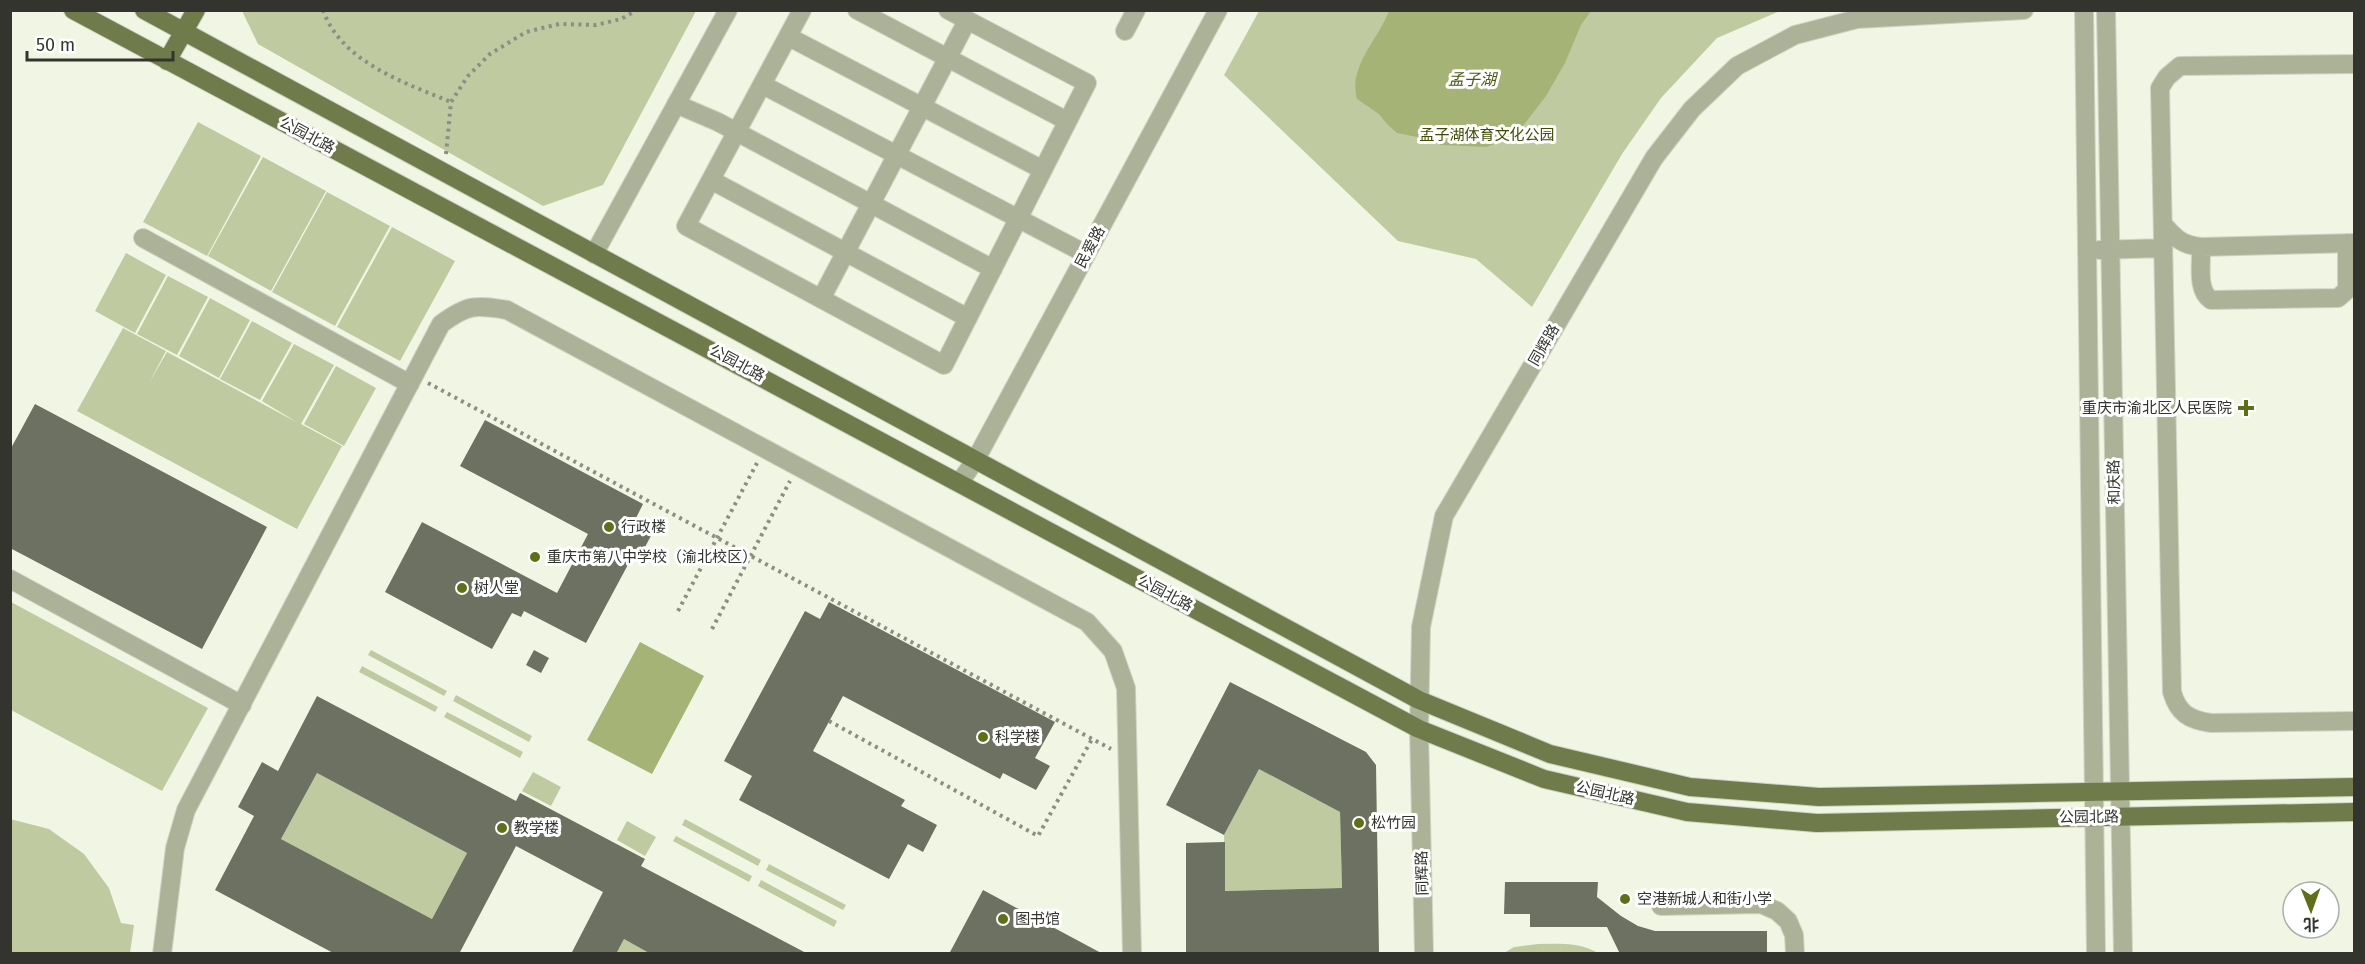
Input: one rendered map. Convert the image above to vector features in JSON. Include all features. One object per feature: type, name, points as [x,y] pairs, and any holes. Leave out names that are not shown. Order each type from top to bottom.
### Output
[{"type":"main road","name":"公园北路","points":[[73,10],[1419,729],[1544,779],[1687,812],[1816,823],[2355,812]]},
{"type":"main road","points":[[167,61],[196,10]]},
{"type":"main road","name":"公园北路","points":[[151,12],[184,32],[1419,700],[1550,754],[1690,787],[1819,797],[2355,787]]},
{"type":"main road","points":[[136,45],[151,12]]},
{"type":"street","points":[[594,254],[728,10]]},
{"type":"street","points":[[802,10],[686,226],[944,365],[1087,83],[948,10]]},
{"type":"street","points":[[857,10],[1067,121]]},
{"type":"street","points":[[1125,31],[1136,10]]},
{"type":"street","name":"民爱路","points":[[960,482],[976,459],[1218,10]]},
{"type":"street","name":"同辉路","points":[[1424,954],[1419,729],[1421,627],[1444,516],[1654,158],[1692,110],[1737,66],[1795,35],[1857,19],[2024,10]]},
{"type":"street","name":"和庆路","points":[[2084,10],[2096,954]]},
{"type":"street","name":"和庆路","points":[[2106,10],[2123,954]]},
{"type":"street","points":[[821,299],[967,21]]},
{"type":"street","points":[[789,37],[1043,170]]},
{"type":"street","points":[[2355,64],[2180,66],[2167,77],[2160,88],[2172,692],[2175,704],[2183,714],[2195,721],[2211,723],[2355,721]]},
{"type":"street","points":[[763,85],[1086,254]]},
{"type":"street","points":[[676,104],[737,133],[993,269]]},
{"type":"street","points":[[711,180],[968,318]]},
{"type":"street","points":[[2163,224],[2175,238],[2187,245],[2202,247],[2351,243],[2347,290],[2338,298],[2211,300],[2205,296],[2202,289],[2202,247]]},
{"type":"street","points":[[143,238],[412,380]]},
{"type":"street","points":[[2087,250],[2163,248]]},
{"type":"street","points":[[162,954],[175,848],[186,810],[441,324],[460,309],[481,306],[507,310],[1087,622],[1113,651],[1126,688],[1132,954]]},
{"type":"street","points":[[10,579],[242,705]]},
{"type":"street","points":[[1661,906],[1761,904],[1777,911],[1788,921],[1794,935],[1795,954]]},
{"type":"path","points":[[323,10],[328,24],[355,55],[395,77],[451,102]]},
{"type":"path","points":[[444,172],[451,102],[468,76],[490,54],[526,32],[559,24],[596,25],[621,19],[637,10]]},
{"type":"path","points":[[412,380],[717,538],[1128,758]]},
{"type":"path","points":[[678,611],[750,476]]},
{"type":"path","points":[[711,629],[783,494]]},
{"type":"path","points":[[829,721],[1038,836],[1092,739]]},
{"type":"green space","points":[[242,11],[696,11],[603,185],[543,206],[258,44]]},
{"type":"green space","name":"孟子湖体育文化公园","points":[[1259,11],[1780,11],[1717,38],[1661,98],[1622,154],[1532,307],[1476,259],[1398,241],[1224,75]]},
{"type":"green space","points":[[198,122],[261,156],[207,256],[143,222]]},
{"type":"green space","points":[[263,157],[326,191],[271,291],[208,256]]},
{"type":"green space","points":[[327,192],[390,226],[335,326],[272,292]]},
{"type":"green space","points":[[392,227],[455,261],[400,361],[337,327]]},
{"type":"green space","points":[[126,253],[166,275],[135,333],[95,311]]},
{"type":"green space","points":[[168,276],[208,297],[177,355],[137,334]]},
{"type":"green space","points":[[210,298],[250,320],[219,378],[179,356]]},
{"type":"green space","points":[[252,321],[292,343],[260,400],[220,379]]},
{"type":"green space","points":[[123,328],[166,351],[149,383],[167,352],[298,423],[262,401],[294,344],[334,365],[301,424],[342,446],[297,529],[77,411]]},
{"type":"green space","points":[[336,366],[376,388],[344,446],[304,424]]},
{"type":"green space","points":[[11,602],[208,708],[162,791],[11,710]]},
{"type":"green space","points":[[371,650],[447,691],[444,696],[368,655]]},
{"type":"green space","points":[[362,666],[438,707],[435,712],[359,672]]},
{"type":"green space","points":[[456,695],[532,736],[529,742],[453,701]]},
{"type":"green space","points":[[447,712],[523,752],[520,758],[444,717]]},
{"type":"green space","points":[[1270,747],[1265,772],[1340,812],[1342,888],[1220,891],[1225,875],[1224,835]]},
{"type":"green space","points":[[533,772],[561,787],[551,806],[522,791]]},
{"type":"green space","points":[[317,773],[467,853],[432,919],[281,839]]},
{"type":"green space","points":[[10,819],[49,829],[84,854],[109,888],[121,923],[134,925],[130,953],[11,953]]},
{"type":"green space","points":[[685,819],[761,860],[758,866],[682,825]]},
{"type":"green space","points":[[627,821],[656,837],[645,856],[617,840]]},
{"type":"green space","points":[[676,836],[752,876],[749,882],[673,841]]},
{"type":"green space","points":[[769,864],[846,905],[843,910],[766,870]]},
{"type":"green space","points":[[761,880],[837,921],[834,927],[758,886]]},
{"type":"green space","points":[[624,939],[651,953],[616,954]]},
{"type":"green space","points":[[1538,944],[1576,945],[1598,953],[1504,953],[1514,947]]},
{"type":"water","name":"孟子湖","points":[[1389,10],[1591,11],[1581,25],[1565,63],[1546,96],[1512,137],[1486,147],[1441,145],[1427,139],[1397,133],[1379,114],[1357,99],[1355,87],[1360,64]]},
{"type":"water","points":[[640,642],[704,676],[652,774],[587,740]]},
{"type":"building","points":[[35,404],[267,527],[202,649],[10,548],[10,450]]},
{"type":"building","points":[[485,420],[643,504],[634,522],[653,532],[637,562],[631,559],[586,643],[524,611],[521,617],[512,613],[492,649],[385,592],[422,522],[557,593],[588,534],[460,466]]},
{"type":"building","name":"科学楼","points":[[829,602],[1055,722],[1035,758],[1050,766],[1036,790],[1003,773],[1000,779],[843,696],[813,751],[905,800],[901,806],[937,825],[923,852],[908,844],[889,879],[739,800],[752,776],[724,761],[805,611],[820,619]]},
{"type":"building","points":[[534,650],[549,658],[541,673],[526,665]]},
{"type":"building","name":"松竹园","points":[[1230,682],[1366,752],[1376,765],[1379,954],[1186,954],[1186,843],[1225,842],[1225,891],[1342,888],[1340,812],[1259,769],[1224,835],[1166,805]]},
{"type":"building","name":"教学楼","points":[[317,696],[516,801],[520,793],[645,859],[641,866],[808,954],[651,954],[624,939],[616,954],[571,954],[603,892],[516,846],[459,954],[335,954],[215,890],[254,816],[238,807],[262,762],[278,771]],"holes":[[[317,773],[467,853],[432,919],[281,839]]]},
{"type":"building","points":[[1505,882],[1598,882],[1597,897],[1638,926],[1655,931],[1767,931],[1767,954],[1620,954],[1607,927],[1530,927],[1530,914],[1504,914]]},
{"type":"building","name":"图书馆","points":[[983,890],[1103,954],[949,954]]},
{"type":"place","name":"重庆市渝北区人民医院","points":[[2246,408]]},
{"type":"place","name":"行政楼","points":[[609,527]]},
{"type":"place","name":"重庆市第八中学校（渝北校区）","points":[[535,557]]},
{"type":"place","name":"树人堂","points":[[462,588]]},
{"type":"place","name":"科学楼","points":[[983,737]]},
{"type":"place","name":"松竹园","points":[[1359,823]]},
{"type":"place","name":"教学楼","points":[[502,828]]},
{"type":"place","name":"空港新城人和街小学","points":[[1625,899]]},
{"type":"place","name":"图书馆","points":[[1003,919]]}]
